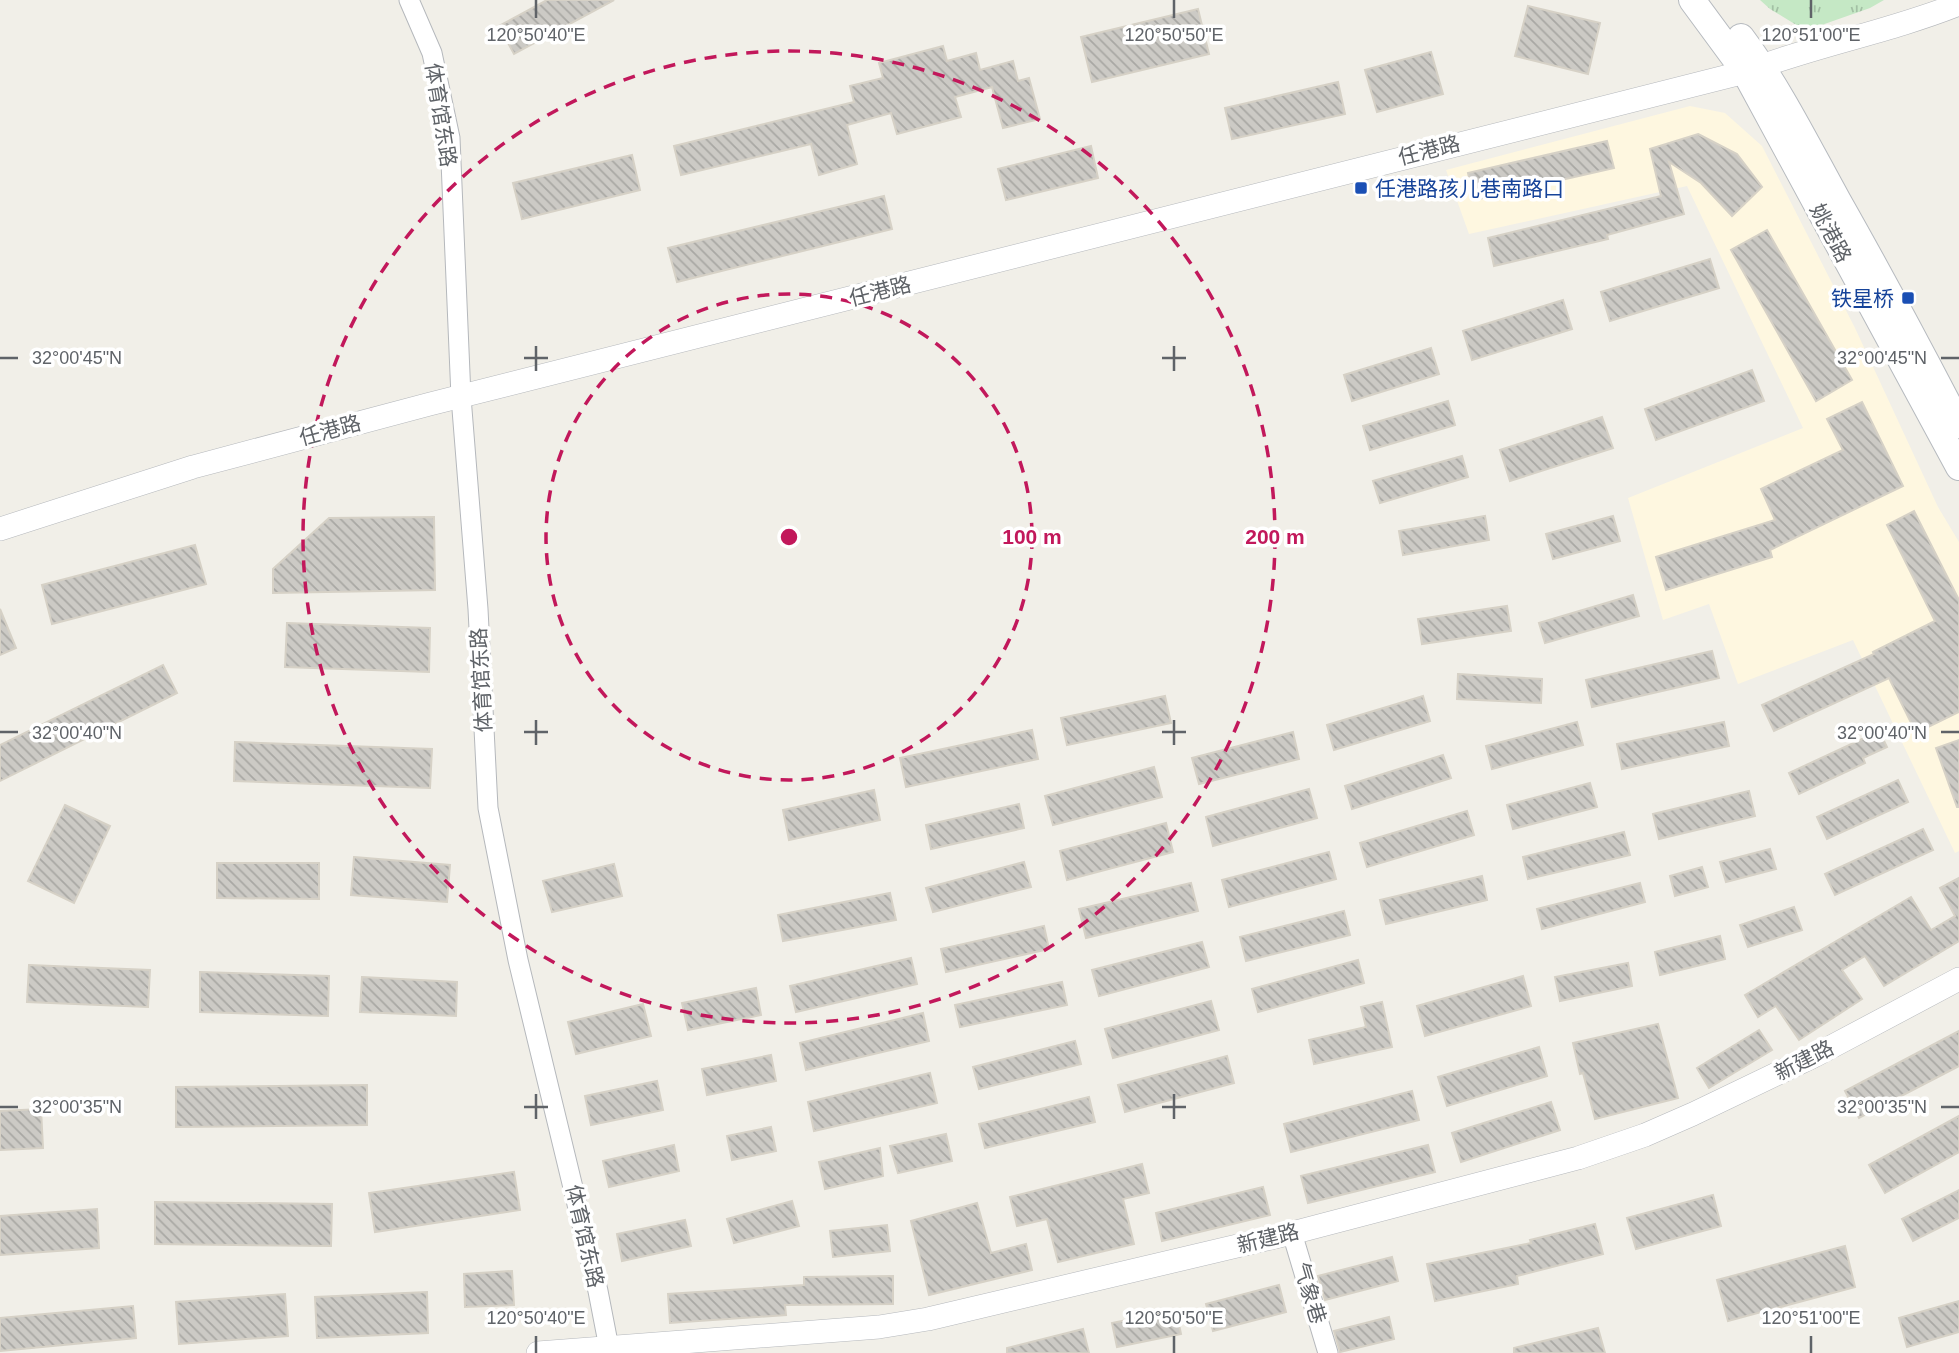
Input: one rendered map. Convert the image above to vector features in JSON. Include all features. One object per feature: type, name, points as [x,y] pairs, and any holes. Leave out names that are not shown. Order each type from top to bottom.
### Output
[{"type":"main road","points":[[1692,0],[1753,69]]},
{"type":"main road","points":[[1712,0],[1753,69]]},
{"type":"main road","name":"姚港路","points":[[1753,69],[1896,303],[1959,425]]},
{"type":"main road","name":"姚港路","points":[[1753,69],[1959,467]]},
{"type":"street","name":"体育馆东路","points":[[409,0],[432,53],[450,138],[461,397],[478,609],[488,808],[518,960],[598,1291],[609,1350]]},
{"type":"street","name":"任港路","points":[[0,529],[193,467],[1169,218],[1370,164],[1753,69],[1819,47],[1920,20],[1959,4]]},
{"type":"street","name":"新建路","points":[[538,1353],[609,1350],[878,1327],[928,1320],[1292,1233],[1578,1158],[1645,1135],[1814,1056],[1959,979]]},
{"type":"street","name":"气象巷","points":[[1292,1233],[1328,1353]]},
{"type":"shaded area","points":[[1690,106],[1725,113],[1762,146],[1855,328],[1938,507],[1959,542],[1959,851],[1955,853],[1853,640],[1738,684],[1709,604],[1663,620],[1628,498],[1803,428],[1687,186],[1469,234],[1446,170]]},
{"type":"green space","points":[[1760,0],[1884,0],[1870,8],[1816,27],[1798,26]]},
{"type":"building","points":[[547,0],[614,0],[514,54],[499,26]]},
{"type":"building","points":[[1528,6],[1600,23],[1588,74],[1515,56]]},
{"type":"building","points":[[1198,9],[1209,54],[1092,82],[1081,37]]},
{"type":"building","points":[[943,46],[947,61],[976,53],[980,70],[1013,61],[1018,81],[1029,78],[1040,119],[1003,128],[992,87],[955,97],[961,117],[897,134],[891,113],[847,125],[857,164],[819,175],[811,144],[681,175],[674,146],[854,102],[850,86],[883,78],[879,63]]},
{"type":"building","points":[[1431,52],[1443,94],[1377,112],[1365,70]]},
{"type":"building","points":[[1338,82],[1345,114],[1232,139],[1225,108]]},
{"type":"building","points":[[1698,134],[1737,154],[1762,187],[1732,216],[1701,183],[1669,162],[1684,214],[1607,235],[1608,239],[1494,266],[1488,238],[1661,196],[1650,149]]},
{"type":"building","points":[[1607,141],[1614,168],[1474,200],[1468,173]]},
{"type":"building","points":[[1091,146],[1098,178],[1006,200],[998,169]]},
{"type":"building","points":[[632,155],[640,190],[522,219],[513,183]]},
{"type":"building","points":[[884,196],[892,229],[677,282],[668,248]]},
{"type":"building","points":[[1767,230],[1852,380],[1816,401],[1731,250]]},
{"type":"building","points":[[1710,259],[1719,288],[1610,321],[1601,292]]},
{"type":"building","points":[[1563,300],[1572,329],[1472,360],[1463,331]]},
{"type":"building","points":[[1431,348],[1439,374],[1352,401],[1344,375]]},
{"type":"building","points":[[1752,370],[1764,401],[1656,440],[1645,409]]},
{"type":"building","points":[[1448,401],[1455,425],[1370,450],[1363,426]]},
{"type":"building","points":[[1862,402],[1903,486],[1770,550],[1772,557],[1666,590],[1656,557],[1775,520],[1761,489],[1843,450],[1827,419]]},
{"type":"building","points":[[1602,417],[1613,448],[1510,481],[1500,450]]},
{"type":"building","points":[[1462,456],[1468,477],[1380,503],[1373,481]]},
{"type":"building","points":[[1914,511],[1959,600],[1959,712],[1916,733],[1889,678],[1774,731],[1762,705],[1874,654],[1873,652],[1935,621],[1887,525]]},
{"type":"building","points":[[1485,516],[1489,540],[1403,555],[1399,531]]},
{"type":"building","points":[[1613,516],[1620,541],[1553,559],[1546,534]]},
{"type":"building","points":[[434,517],[435,590],[273,593],[273,569],[329,518]]},
{"type":"building","points":[[195,545],[206,584],[52,624],[42,585]]},
{"type":"building","points":[[1633,595],[1639,616],[1545,643],[1539,623]]},
{"type":"building","points":[[1507,606],[1511,631],[1422,644],[1418,619]]},
{"type":"building","points":[[0,609],[16,648],[0,655]]},
{"type":"building","points":[[287,623],[430,628],[429,672],[285,667]]},
{"type":"building","points":[[1712,651],[1719,678],[1592,707],[1586,680]]},
{"type":"building","points":[[163,665],[177,693],[0,781],[0,745]]},
{"type":"building","points":[[1458,674],[1542,679],[1541,703],[1457,699]]},
{"type":"building","points":[[1165,696],[1171,723],[1067,745],[1061,718]]},
{"type":"building","points":[[1423,696],[1430,721],[1334,750],[1327,725]]},
{"type":"building","points":[[1577,722],[1583,745],[1492,769],[1486,746]]},
{"type":"building","points":[[1724,722],[1729,746],[1622,769],[1617,744]]},
{"type":"building","points":[[1032,730],[1038,759],[906,787],[900,758]]},
{"type":"building","points":[[1879,731],[1887,747],[1863,758],[1865,763],[1799,794],[1789,773]]},
{"type":"building","points":[[1293,732],[1299,759],[1199,784],[1192,758]]},
{"type":"building","points":[[1959,740],[1959,807],[1957,807],[1936,748]]},
{"type":"building","points":[[235,742],[432,749],[430,788],[234,781]]},
{"type":"building","points":[[1443,755],[1451,778],[1352,809],[1345,786]]},
{"type":"building","points":[[1154,767],[1162,797],[1053,825],[1045,796]]},
{"type":"building","points":[[1898,780],[1908,802],[1827,839],[1817,817]]},
{"type":"building","points":[[1590,783],[1597,807],[1513,829],[1507,805]]},
{"type":"building","points":[[1309,789],[1317,818],[1213,846],[1206,817]]},
{"type":"building","points":[[874,790],[880,820],[789,840],[783,810]]},
{"type":"building","points":[[1749,791],[1755,816],[1659,839],[1653,814]]},
{"type":"building","points":[[1019,804],[1024,828],[931,849],[926,825]]},
{"type":"building","points":[[65,805],[110,826],[74,903],[28,881]]},
{"type":"building","points":[[1467,811],[1474,835],[1367,867],[1360,843]]},
{"type":"building","points":[[1166,823],[1173,852],[1067,880],[1060,851]]},
{"type":"building","points":[[1923,829],[1933,850],[1835,895],[1825,874]]},
{"type":"building","points":[[1624,832],[1630,855],[1528,879],[1523,857]]},
{"type":"building","points":[[1770,849],[1776,869],[1726,882],[1720,862]]},
{"type":"building","points":[[1329,852],[1336,879],[1229,907],[1222,880]]},
{"type":"building","points":[[354,857],[450,865],[447,902],[351,895]]},
{"type":"building","points":[[1024,862],[1031,887],[933,912],[926,888]]},
{"type":"building","points":[[217,863],[319,863],[319,899],[217,898]]},
{"type":"building","points":[[614,864],[622,896],[552,912],[543,881]]},
{"type":"building","points":[[1702,867],[1708,887],[1675,896],[1670,876]]},
{"type":"building","points":[[1482,876],[1487,900],[1386,924],[1380,900]]},
{"type":"building","points":[[1959,878],[1959,941],[1884,986],[1865,956],[1842,970],[1862,999],[1799,1040],[1776,1006],[1758,1017],[1745,995],[1911,897],[1931,930],[1955,916],[1940,888]]},
{"type":"building","points":[[1191,883],[1198,911],[1086,938],[1079,909]]},
{"type":"building","points":[[1640,883],[1645,902],[1542,929],[1537,909]]},
{"type":"building","points":[[890,893],[896,920],[783,941],[778,915]]},
{"type":"building","points":[[1794,907],[1802,930],[1748,947],[1740,925]]},
{"type":"building","points":[[1344,911],[1350,935],[1246,961],[1240,937]]},
{"type":"building","points":[[1044,926],[1049,949],[946,972],[941,949]]},
{"type":"building","points":[[1720,936],[1725,959],[1660,975],[1655,952]]},
{"type":"building","points":[[1202,942],[1209,967],[1099,996],[1092,970]]},
{"type":"building","points":[[911,958],[917,984],[796,1012],[790,986]]},
{"type":"building","points":[[1358,960],[1364,983],[1258,1012],[1252,989]]},
{"type":"building","points":[[1628,963],[1632,986],[1560,1001],[1555,977]]},
{"type":"building","points":[[29,965],[150,970],[148,1007],[27,1002]]},
{"type":"building","points":[[200,972],[329,976],[328,1016],[200,1012]]},
{"type":"building","points":[[1523,976],[1531,1006],[1425,1036],[1417,1006]]},
{"type":"building","points":[[362,977],[457,982],[456,1016],[360,1012]]},
{"type":"building","points":[[1062,982],[1067,1005],[960,1027],[955,1005]]},
{"type":"building","points":[[756,988],[761,1015],[688,1030],[682,1003]]},
{"type":"building","points":[[1211,1001],[1219,1030],[1113,1058],[1105,1029]]},
{"type":"building","points":[[1382,1002],[1392,1047],[1314,1064],[1309,1040],[1366,1027],[1361,1007]]},
{"type":"building","points":[[643,1004],[651,1036],[576,1054],[568,1022]]},
{"type":"building","points":[[923,1013],[929,1041],[806,1070],[800,1043]]},
{"type":"building","points":[[1658,1024],[1678,1098],[1595,1119],[1573,1043]]},
{"type":"building","points":[[1759,1030],[1772,1050],[1709,1088],[1697,1068]]},
{"type":"building","points":[[1959,1031],[1959,1066],[1859,1118],[1845,1091]]},
{"type":"building","points":[[1075,1041],[1081,1064],[979,1089],[973,1067]]},
{"type":"building","points":[[1539,1047],[1547,1076],[1447,1106],[1438,1077]]},
{"type":"building","points":[[771,1055],[776,1081],[707,1095],[702,1069]]},
{"type":"building","points":[[1227,1056],[1234,1083],[1125,1112],[1118,1085]]},
{"type":"building","points":[[930,1073],[937,1103],[814,1131],[808,1102]]},
{"type":"building","points":[[657,1081],[663,1110],[591,1125],[585,1096]]},
{"type":"building","points":[[367,1085],[367,1125],[176,1127],[176,1087]]},
{"type":"building","points":[[1412,1091],[1419,1120],[1291,1152],[1284,1124]]},
{"type":"building","points":[[1089,1097],[1095,1122],[985,1148],[979,1124]]},
{"type":"building","points":[[1551,1102],[1560,1130],[1461,1162],[1452,1133]]},
{"type":"building","points":[[41,1109],[43,1148],[0,1150],[0,1111]]},
{"type":"building","points":[[1959,1116],[1959,1152],[1885,1193],[1869,1165]]},
{"type":"building","points":[[771,1127],[776,1151],[732,1160],[727,1136]]},
{"type":"building","points":[[946,1134],[952,1161],[898,1173],[890,1146]]},
{"type":"building","points":[[674,1145],[679,1171],[609,1187],[603,1161]]},
{"type":"building","points":[[1428,1145],[1435,1172],[1308,1203],[1301,1176]]},
{"type":"building","points":[[880,1148],[883,1176],[825,1189],[819,1162]]},
{"type":"building","points":[[1142,1164],[1149,1193],[1123,1199],[1134,1244],[1058,1262],[1047,1219],[1017,1226],[1010,1197]]},
{"type":"building","points":[[514,1172],[520,1210],[375,1232],[369,1193]]},
{"type":"building","points":[[1263,1187],[1270,1215],[1162,1241],[1156,1213]]},
{"type":"building","points":[[1959,1190],[1959,1218],[1913,1241],[1902,1219]]},
{"type":"building","points":[[1713,1195],[1721,1226],[1636,1249],[1627,1218]]},
{"type":"building","points":[[792,1201],[799,1226],[734,1243],[727,1219]]},
{"type":"building","points":[[155,1202],[332,1204],[331,1246],[155,1244]]},
{"type":"building","points":[[977,1203],[991,1253],[1026,1244],[1032,1270],[929,1295],[911,1221]]},
{"type":"building","points":[[97,1209],[99,1248],[0,1255],[0,1216]]},
{"type":"building","points":[[685,1220],[691,1246],[622,1261],[617,1234]]},
{"type":"building","points":[[1595,1224],[1603,1254],[1517,1276],[1518,1284],[1435,1301],[1427,1264],[1531,1243],[1530,1240]]},
{"type":"building","points":[[887,1225],[890,1251],[833,1257],[830,1231]]},
{"type":"building","points":[[1845,1246],[1855,1287],[1728,1321],[1717,1280]]},
{"type":"building","points":[[1392,1257],[1398,1281],[1325,1300],[1318,1276]]},
{"type":"building","points":[[512,1271],[514,1305],[465,1307],[464,1274]]},
{"type":"building","points":[[893,1276],[893,1304],[785,1305],[786,1315],[670,1323],[668,1294],[804,1285],[804,1277]]},
{"type":"building","points":[[1279,1285],[1286,1312],[1213,1331],[1206,1304]]},
{"type":"building","points":[[427,1292],[428,1333],[317,1338],[315,1297]]},
{"type":"building","points":[[285,1294],[288,1336],[179,1344],[176,1302]]},
{"type":"building","points":[[1959,1301],[1959,1332],[1907,1347],[1899,1318]]},
{"type":"building","points":[[133,1306],[136,1338],[0,1351],[0,1318]]},
{"type":"building","points":[[1176,1310],[1181,1334],[1117,1347],[1112,1323]]},
{"type":"building","points":[[1389,1317],[1394,1339],[1340,1352],[1334,1331]]},
{"type":"building","points":[[1598,1328],[1605,1353],[1514,1353],[1514,1348]]},
{"type":"building","points":[[1083,1329],[1089,1353],[1007,1353],[1007,1348]]},
{"type":"place","name":"任港路孩儿巷南路口","points":[[1361,188]]},
{"type":"place","name":"铁星桥","points":[[1908,298]]}]
